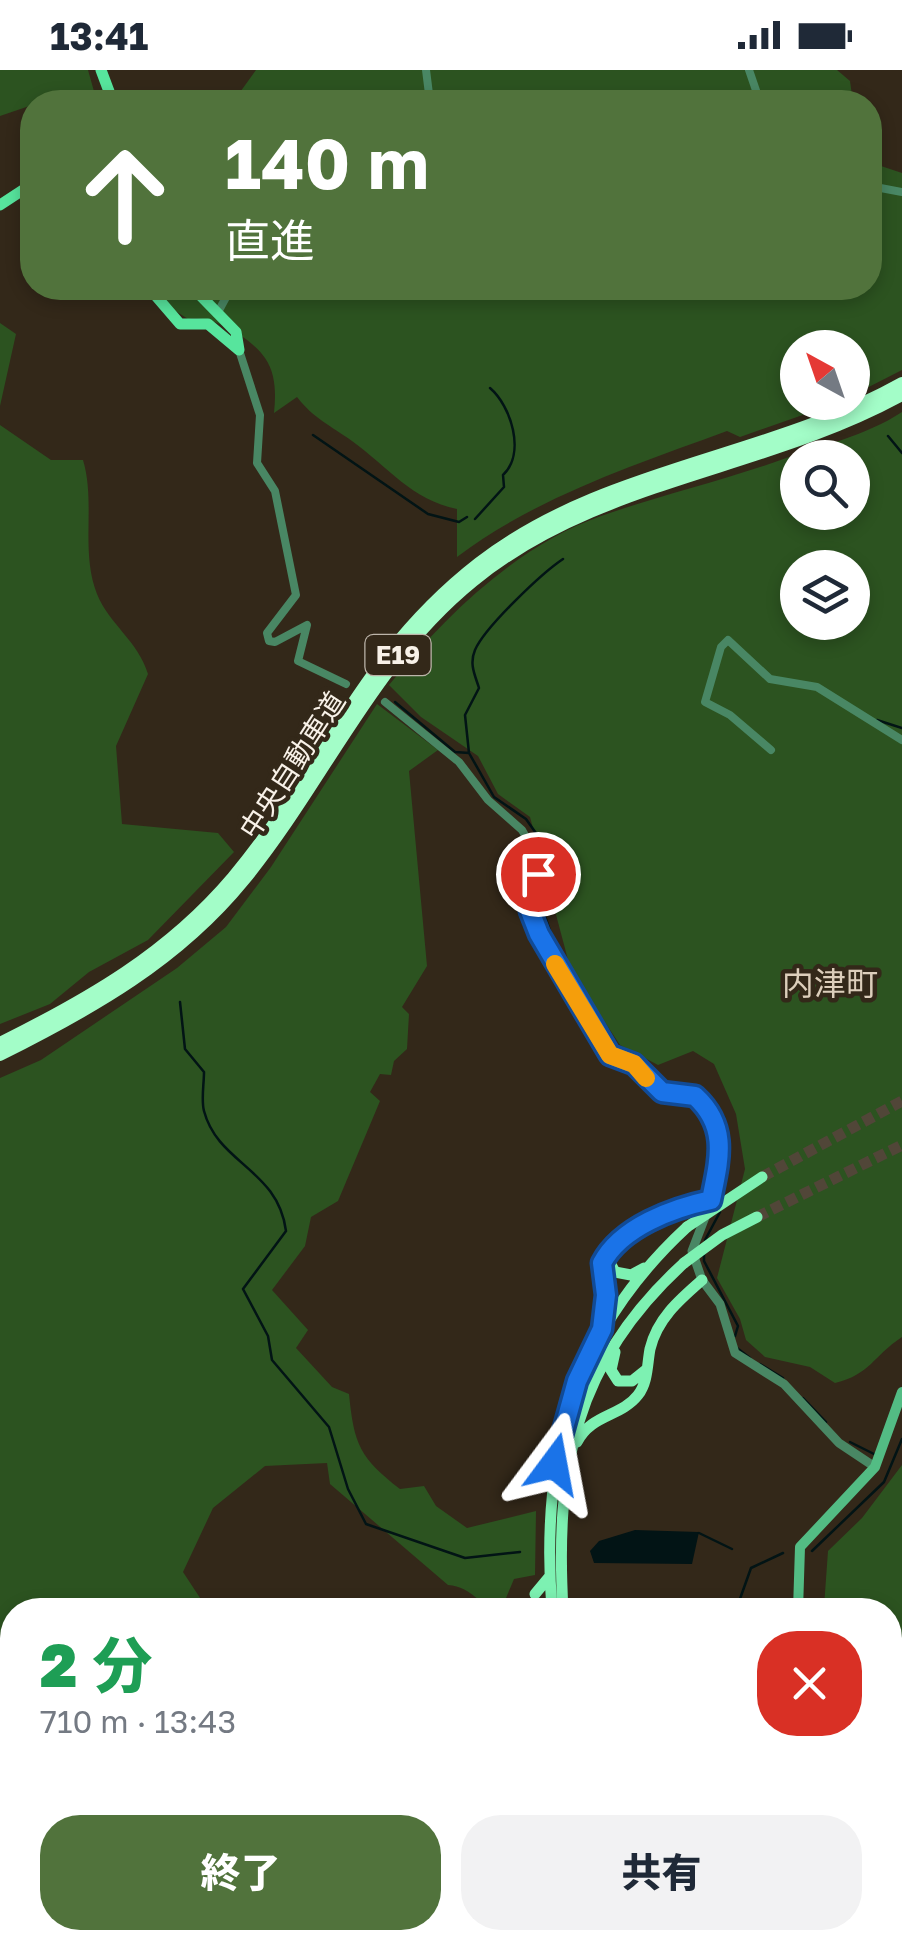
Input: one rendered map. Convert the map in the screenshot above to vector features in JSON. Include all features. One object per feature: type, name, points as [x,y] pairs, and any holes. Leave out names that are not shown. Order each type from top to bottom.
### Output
[{"type":"highway","name":"中央自動車道","points":[[0,1042],[115,982],[194,918],[260,842],[381,658],[414,620],[479,563],[581,502],[822,422],[902,384]]},
{"type":"highway","name":"中央自動車道","points":[[0,1055],[120,991],[202,926],[259,862],[386,669],[442,607],[487,570],[579,515],[825,432],[902,395]]},
{"type":"highway","points":[[551,1598],[548,1537],[554,1464],[577,1381],[602,1329],[648,1265],[686,1227],[762,1177]]},
{"type":"highway","points":[[602,1329],[606,1295],[602,1263],[616,1245],[660,1215],[711,1200]]},
{"type":"highway","points":[[562,1598],[559,1538],[566,1469],[592,1388],[621,1334],[684,1263],[757,1217]]},
{"type":"highway","points":[[616,1245],[610,1264],[615,1272],[632,1275],[648,1265]]},
{"type":"highway","points":[[566,1469],[580,1436],[591,1422],[636,1397],[653,1339],[664,1318],[702,1280]]},
{"type":"highway","points":[[621,1334],[610,1364],[614,1376],[626,1382],[647,1369]]},
{"type":"highway","points":[[536,1594],[550,1576]]},
{"type":"main road","points":[[159,300],[180,324],[208,324],[239,350]]},
{"type":"main road","points":[[204,300],[236,332],[239,350]]},
{"type":"main road","points":[[798,1598],[800,1547],[875,1468],[902,1392]]},
{"type":"street","points":[[216,314],[225,300]]},
{"type":"street","points":[[239,350],[260,414],[257,463],[275,490],[278,522],[296,582],[296,595],[275,618],[267,633],[269,640],[275,642],[307,625],[298,661],[346,684]]},
{"type":"street","points":[[771,750],[730,715],[705,702],[721,647],[728,640],[770,679],[816,687],[902,740]]},
{"type":"street","points":[[385,702],[459,762],[488,800],[530,841],[538,858],[530,911],[566,984],[610,1055],[634,1064],[662,1092],[682,1091],[708,1108],[721,1145],[711,1200],[692,1251],[702,1280],[720,1304],[735,1353],[784,1384],[839,1442],[875,1468]]},
{"type":"green space","points":[[0,70],[88,70],[94,90],[20,90],[20,109],[0,116]]},
{"type":"green space","points":[[256,70],[837,70],[850,81],[851,90],[242,90]]},
{"type":"green space","points":[[882,166],[902,173],[902,370],[870,386],[870,330],[780,330],[780,420],[788,420],[740,437],[727,431],[622,470],[520,517],[457,557],[457,509],[413,490],[297,397],[274,413],[273,377],[259,350],[219,324],[188,319],[165,300],[882,300]]},
{"type":"green space","points":[[0,323],[16,334],[0,406]]},
{"type":"green space","points":[[902,412],[902,1337],[864,1370],[835,1383],[810,1367],[765,1357],[746,1340],[740,1319],[717,1278],[745,1169],[736,1114],[714,1064],[693,1051],[658,1065],[620,1045],[571,971],[530,817],[498,794],[478,756],[421,717],[389,685],[433,634],[511,565],[570,529],[622,509],[780,460],[780,530],[870,530],[870,440],[840,440]]},
{"type":"green space","points":[[0,425],[51,460],[83,460],[92,578],[109,615],[138,652],[148,674],[116,746],[122,824],[218,833],[234,852],[148,940],[89,972],[50,1004],[0,1024]]},
{"type":"green space","points":[[377,704],[438,750],[409,771],[427,966],[402,1007],[409,1014],[407,1049],[394,1061],[391,1075],[380,1074],[370,1092],[380,1101],[338,1201],[311,1217],[305,1246],[272,1290],[308,1330],[296,1348],[332,1387],[349,1394],[361,1449],[376,1468],[400,1489],[424,1486],[436,1506],[467,1528],[536,1511],[535,1575],[514,1579],[506,1598],[477,1598],[448,1585],[330,1484],[327,1463],[265,1466],[213,1508],[183,1572],[200,1598],[0,1598],[0,1078],[41,1060],[177,968],[226,927],[271,867]]},
{"type":"green space","points":[[902,1465],[902,1598],[825,1598],[828,1551],[862,1518]]},
{"type":"shaded area","points":[[635,1530],[699,1532],[692,1564],[594,1563],[590,1551],[599,1541]]},
{"type":"waterway","points":[[475,519],[504,487],[503,475],[514,455],[509,418],[490,388]]},
{"type":"waterway","points":[[313,435],[428,514],[459,522],[467,517]]},
{"type":"waterway","points":[[888,436],[902,453]]},
{"type":"waterway","points":[[563,559],[515,601],[475,650],[473,665],[479,688],[465,715],[469,753],[494,797],[526,819],[538,836],[548,868],[541,905],[565,974],[614,1052],[626,1057]]},
{"type":"waterway","points":[[395,702],[455,752],[469,753]]},
{"type":"waterway","points":[[877,720],[902,728]]},
{"type":"waterway","points":[[180,1002],[185,1049],[204,1072],[203,1107],[211,1129],[272,1194],[286,1231],[243,1289],[268,1336],[272,1360],[329,1427],[348,1489],[366,1524],[465,1558],[520,1552]]},
{"type":"waterway","points":[[633,1060],[650,1067],[661,1084],[696,1090],[724,1117],[727,1168],[722,1199]]},
{"type":"waterway","points":[[705,1240],[720,1212]]},
{"type":"waterway","points":[[704,1253],[704,1261],[738,1326],[735,1336]]},
{"type":"waterway","points":[[737,1348],[750,1358]]},
{"type":"waterway","points":[[760,1364],[783,1378]]},
{"type":"waterway","points":[[803,1398],[826,1422]]},
{"type":"waterway","points":[[812,1551],[884,1482],[902,1439]]},
{"type":"waterway","points":[[850,1442],[874,1454]]},
{"type":"waterway","points":[[699,1533],[732,1549]]},
{"type":"waterway","points":[[740,1598],[751,1568],[783,1553]]},
{"type":"tunnel","points":[[762,1177],[902,1101]]},
{"type":"tunnel","points":[[757,1217],[902,1145]]},
{"type":"slow traffic","points":[[555,964],[610,1055],[634,1064],[646,1078]]},
{"type":"district","name":"内津町","points":[[830,984]]},
{"type":"route","points":[[538,874],[530,911],[539,934],[610,1055],[634,1064],[662,1092],[682,1091],[695,1096],[714,1119],[721,1145],[711,1200],[660,1215],[606,1254],[600,1272],[606,1295],[602,1329],[577,1381],[554,1464]]}]
